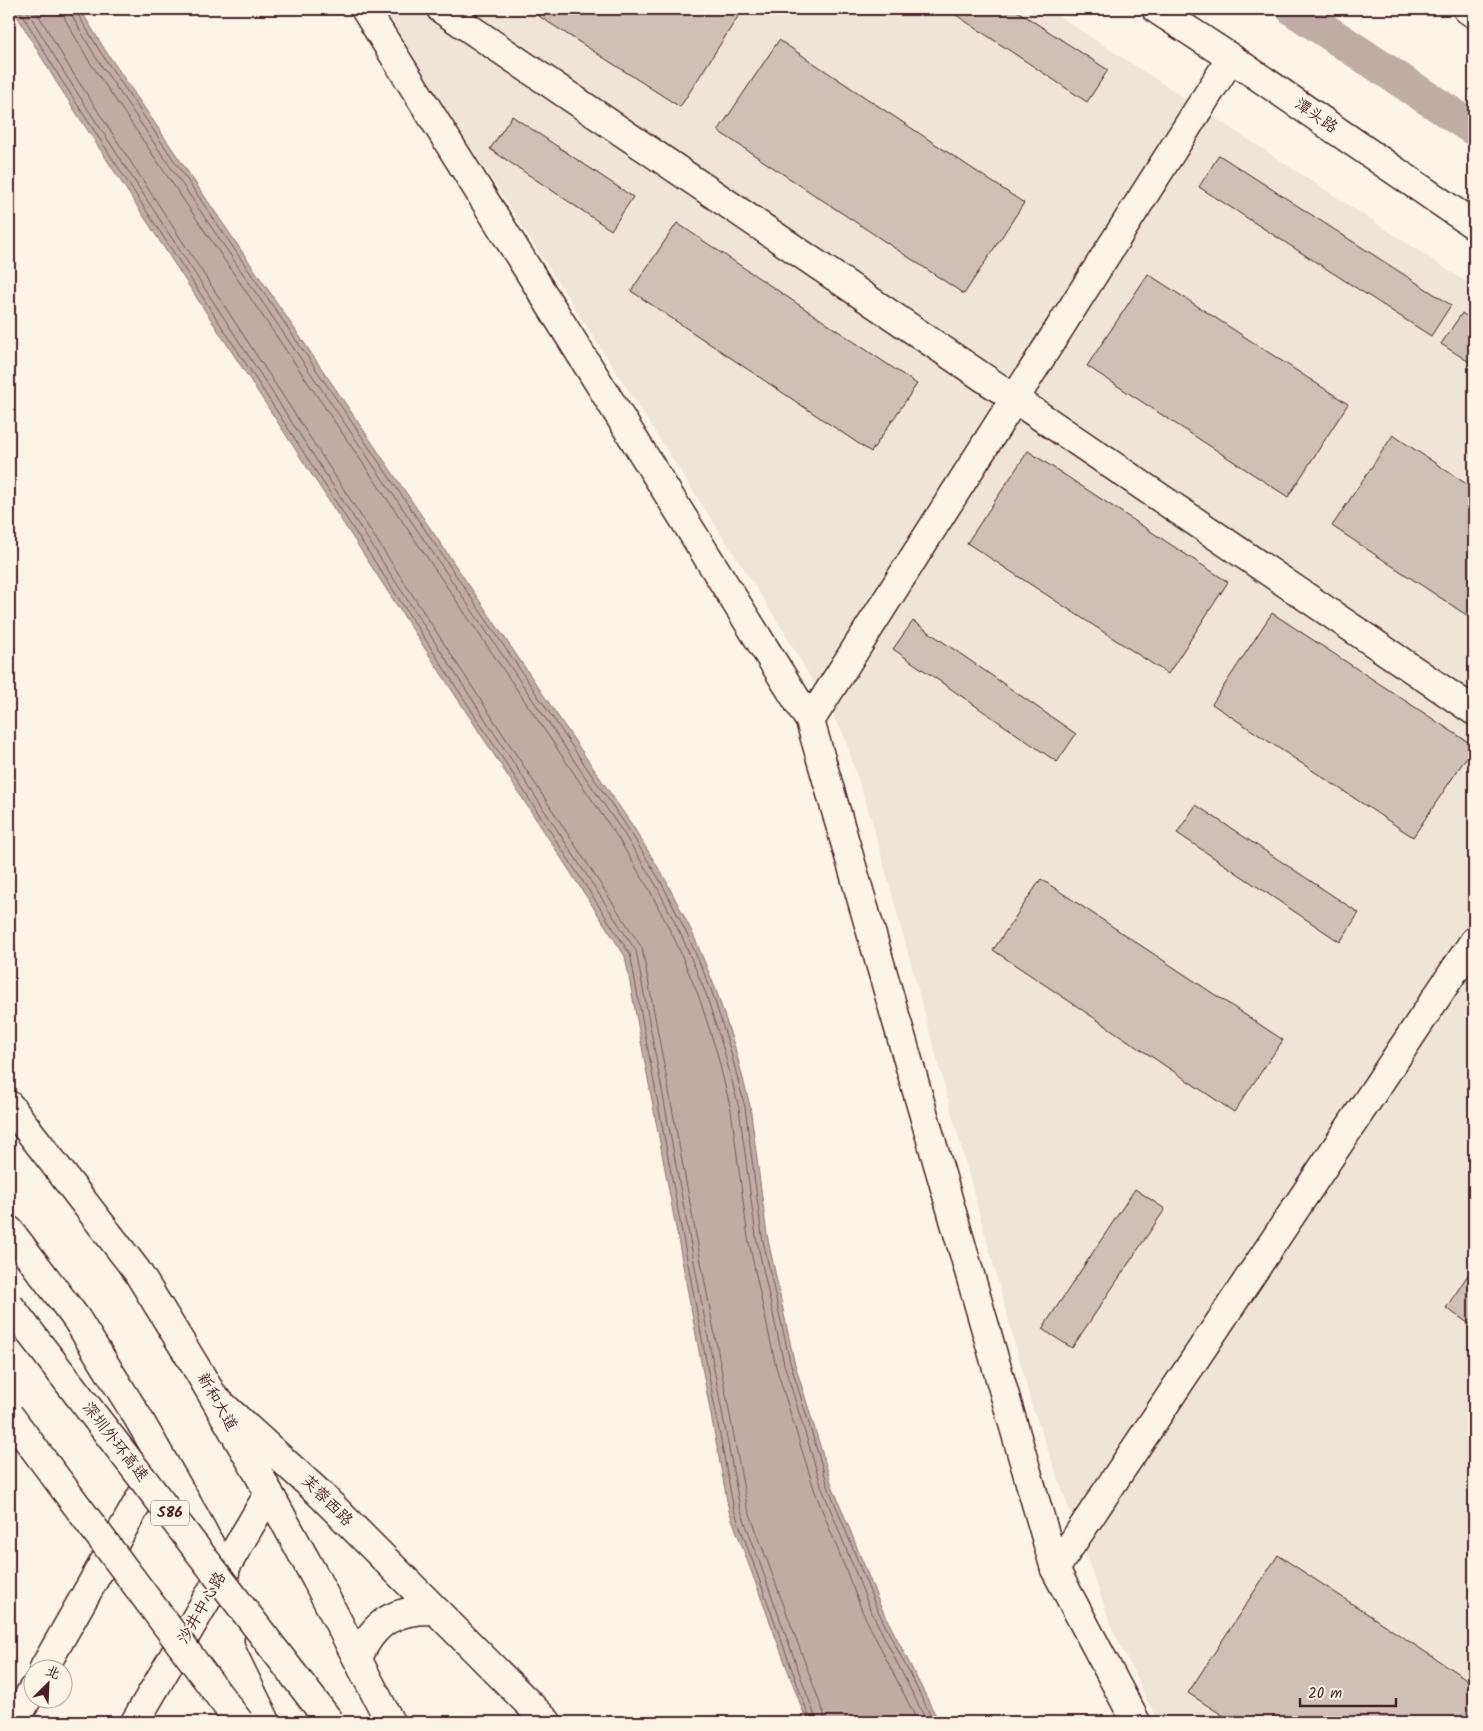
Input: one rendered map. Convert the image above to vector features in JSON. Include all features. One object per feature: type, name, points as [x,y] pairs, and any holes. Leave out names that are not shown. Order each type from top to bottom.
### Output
[{"type":"main road","points":[[365,9],[810,721],[1055,1569],[1136,1722]]},
{"type":"main road","points":[[441,9],[1474,711]]},
{"type":"main road","name":"潭头路","points":[[1156,9],[1231,58],[1474,225]]},
{"type":"main road","points":[[1467,9],[1474,14]]},
{"type":"main road","points":[[810,721],[1231,58]]},
{"type":"main road","points":[[1055,1569],[1474,941]]},
{"type":"main road","name":"新和大道","points":[[9,1105],[137,1271],[269,1493],[358,1658],[390,1722]]},
{"type":"main road","points":[[9,1230],[76,1318],[162,1459],[224,1571],[299,1722]]},
{"type":"main road","name":"深圳外环高速","points":[[9,1305],[330,1722]]},
{"type":"main road","name":"芙蓉西路","points":[[214,1398],[312,1486],[547,1722]]},
{"type":"main road","points":[[9,1415],[239,1722]]},
{"type":"main road","points":[[50,1658],[162,1459]]},
{"type":"main road","name":"沙井中心路","points":[[134,1722],[269,1493]]},
{"type":"main road","points":[[358,1658],[364,1642],[387,1619],[402,1612],[418,1609],[435,1610]]},
{"type":"main road","points":[[15,1722],[22,1708]]},
{"type":"shaded area","points":[[384,9],[1048,9],[1474,287],[1474,1722],[1158,1722],[1113,1630],[1032,1406],[873,825],[843,733],[776,619],[426,78]]},
{"type":"water","points":[[13,9],[80,9],[105,50],[634,828],[665,879],[693,934],[716,990],[735,1048],[750,1106],[767,1235],[794,1361],[832,1485],[880,1605],[939,1722],[807,1722],[729,1511],[625,956],[55,80]]},
{"type":"building","points":[[528,9],[729,9],[739,15],[680,107]]},
{"type":"building","points":[[947,9],[1014,9],[1108,70],[1087,102]]},
{"type":"building","points":[[779,40],[1024,203],[964,294],[718,131]]},
{"type":"building","points":[[512,116],[633,197],[611,230],[490,149]]},
{"type":"building","points":[[1219,155],[1451,305],[1431,336],[1199,187]]},
{"type":"building","points":[[677,223],[917,384],[871,452],[631,291]]},
{"type":"building","points":[[1148,274],[1348,404],[1288,497],[1087,366]]},
{"type":"building","points":[[1462,313],[1474,321],[1474,365],[1441,344]]},
{"type":"building","points":[[1393,435],[1474,489],[1474,620],[1332,526]]},
{"type":"building","points":[[1028,451],[1228,582],[1168,674],[967,543]]},
{"type":"building","points":[[1272,613],[1474,746],[1413,837],[1212,704]]},
{"type":"building","points":[[913,621],[1076,734],[1057,762],[893,649]]},
{"type":"building","points":[[1196,805],[1359,913],[1340,942],[1177,833]]},
{"type":"building","points":[[1041,879],[1283,1040],[1234,1112],[993,950]]},
{"type":"building","points":[[1135,1189],[1165,1209],[1072,1348],[1042,1329]]},
{"type":"building","points":[[1474,1266],[1474,1327],[1446,1308]]},
{"type":"building","points":[[1278,1555],[1474,1684],[1474,1722],[1233,1722],[1188,1693]]},
{"type":"waterway","points":[[1293,9],[1474,129]]}]
